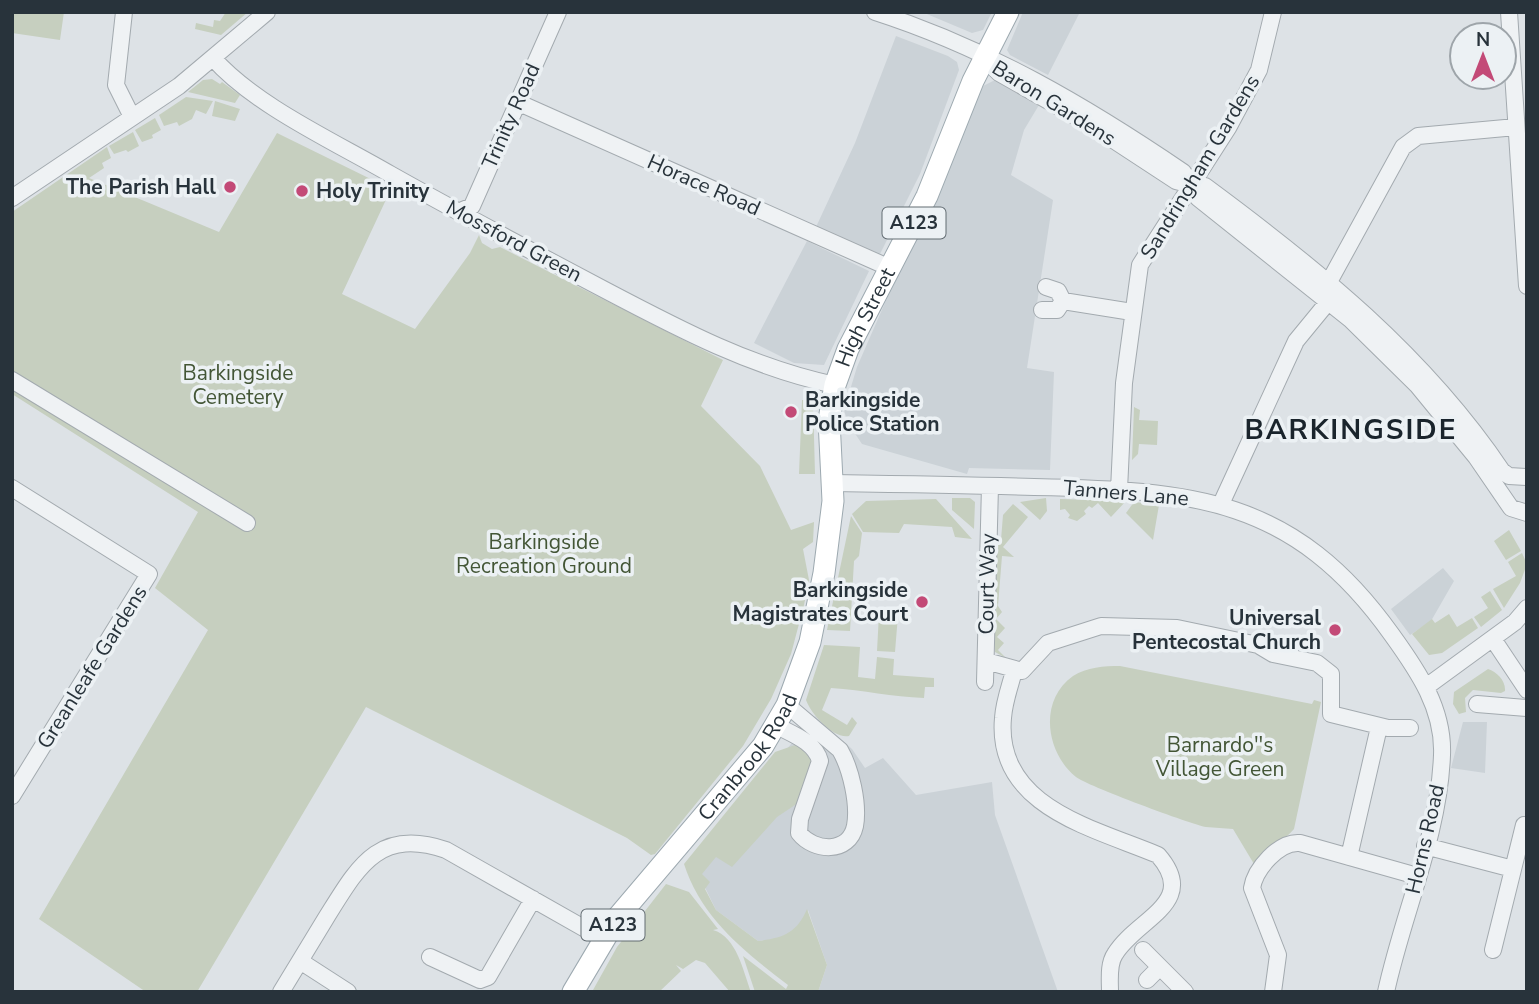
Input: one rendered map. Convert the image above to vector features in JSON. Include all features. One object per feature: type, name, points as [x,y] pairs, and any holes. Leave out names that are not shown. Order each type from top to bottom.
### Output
[{"type":"main road","name":"High Street","points":[[833,482],[829,420],[835,385],[848,349],[927,196],[984,58],[1008,12]]},
{"type":"main road","name":"Cranbrook Road","points":[[573,992],[603,939],[624,909],[761,750],[777,726],[787,705],[817,612],[833,508],[833,482]]},
{"type":"street","points":[[124,12],[116,85],[132,117]]},
{"type":"street","points":[[12,198],[132,117],[213,58],[267,12]]},
{"type":"street","name":"Trinity Road","points":[[458,212],[471,206],[558,12]]},
{"type":"street","name":"Baron Gardens","points":[[875,12],[948,40],[984,58],[999,73],[1090,124],[1176,181],[1205,186],[1329,282],[1427,377],[1460,413],[1497,475],[1511,508],[1527,513]]},
{"type":"street","name":"Sandringham Gardens","points":[[1119,490],[1124,383],[1140,265],[1228,128],[1259,70],[1273,12]]},
{"type":"street","points":[[1509,12],[1527,286]]},
{"type":"street","name":"Mossford Green","points":[[213,58],[246,89],[458,212],[694,337],[785,372],[835,385]]},
{"type":"street","name":"Horace Road","points":[[517,102],[890,268]]},
{"type":"street","points":[[1221,504],[1296,341],[1328,302],[1329,282],[1410,139],[1516,127]]},
{"type":"street","name":"Baron Gardens","points":[[1191,185],[1198,198],[1328,302],[1417,385],[1497,475]]},
{"type":"street","points":[[1046,287],[1058,291],[1063,300]]},
{"type":"street","points":[[1063,300],[1132,312]]},
{"type":"street","points":[[1042,310],[1057,310],[1063,300]]},
{"type":"street","points":[[12,380],[247,523]]},
{"type":"street","points":[[1497,475],[1527,477]]},
{"type":"street","name":"Tanners Lane","points":[[833,482],[1119,490],[1169,494],[1221,504],[1284,532],[1323,558],[1350,581],[1388,630],[1426,687]]},
{"type":"street","name":"Court Way","points":[[985,681],[990,486]]},
{"type":"street","name":"Greanleafe Gardens","points":[[12,796],[149,574],[13,491]]},
{"type":"street","points":[[1426,687],[1493,639],[1527,608]]},
{"type":"street","points":[[986,661],[1014,671],[1022,671],[1048,643],[1090,627],[1177,628],[1258,645],[1273,654],[1317,663],[1331,674],[1331,714],[1379,727],[1410,728]]},
{"type":"street","points":[[1493,639],[1527,690]]},
{"type":"street","points":[[1014,671],[1002,722],[1007,760],[1020,782],[1038,802],[1062,815],[1158,855],[1169,868],[1174,881],[1169,899],[1115,952],[1110,968],[1110,992]]},
{"type":"street","name":"Horns Road","points":[[1386,992],[1438,793],[1443,753],[1439,721],[1426,687]]},
{"type":"street","points":[[1478,704],[1527,708]]},
{"type":"street","points":[[777,726],[804,740],[820,761],[800,819],[799,833],[806,842],[817,848],[829,848],[846,842],[856,817],[846,760],[830,740],[787,705]]},
{"type":"street","points":[[1349,857],[1379,727]]},
{"type":"street","points":[[1493,950],[1524,825]]},
{"type":"street","points":[[281,992],[353,875],[373,855],[396,844],[421,842],[446,850],[603,939]]},
{"type":"street","points":[[1273,992],[1278,955],[1253,896],[1255,876],[1282,847],[1293,842],[1417,876]]},
{"type":"street","points":[[1425,846],[1513,869]]},
{"type":"street","points":[[430,957],[478,986],[493,972],[533,899]]},
{"type":"street","points":[[1143,950],[1185,992]]},
{"type":"street","points":[[300,961],[348,992]]},
{"type":"street","points":[[1147,980],[1160,967]]},
{"type":"shaded area","points":[[922,12],[992,12],[983,30],[972,33]]},
{"type":"shaded area","points":[[1023,12],[1080,12],[1048,75],[1010,55],[1007,50]]},
{"type":"shaded area","points":[[896,36],[948,56],[957,62],[959,70],[920,174],[880,254],[816,227],[855,143]]},
{"type":"shaded area","points":[[997,79],[1039,105],[1024,130],[1011,175],[1053,200],[1027,368],[1054,372],[1050,470],[969,468],[967,474],[862,444],[848,423],[844,410],[857,367],[945,165],[983,86]]},
{"type":"shaded area","points":[[807,241],[869,271],[824,365],[794,363],[754,343]]},
{"type":"shaded area","points":[[1443,568],[1454,581],[1431,621],[1410,635],[1391,609]]},
{"type":"shaded area","points":[[815,716],[852,749],[865,768],[883,758],[916,795],[992,782],[995,815],[1058,992],[818,992],[827,965],[808,910],[800,925],[782,939],[758,941],[716,910],[698,873],[780,757]]},
{"type":"shaded area","points":[[1463,722],[1487,722],[1485,773],[1451,768]]},
{"type":"green space","points":[[12,12],[64,12],[60,40],[12,33]]},
{"type":"green space","points":[[226,12],[248,12],[221,35],[195,29],[196,23],[213,27],[214,20],[220,21]]},
{"type":"green space","points":[[212,79],[220,84],[222,82],[240,95],[235,103],[188,92],[203,80]]},
{"type":"green space","points":[[186,97],[213,101],[206,114],[196,110],[192,119],[179,126],[177,122],[164,126],[159,115]]},
{"type":"green space","points":[[215,101],[240,109],[235,121],[212,116]]},
{"type":"green space","points":[[155,118],[161,130],[152,135],[153,138],[142,142],[135,130]]},
{"type":"green space","points":[[133,132],[139,146],[128,152],[126,150],[114,154],[109,146]]},
{"type":"green space","points":[[277,133],[391,189],[342,294],[415,329],[470,253],[479,235],[482,243],[492,249],[500,247],[723,360],[701,406],[760,466],[791,530],[814,522],[813,542],[803,549],[809,580],[791,654],[771,699],[743,746],[655,854],[651,855],[627,838],[366,707],[197,992],[146,992],[39,919],[208,630],[155,588],[198,512],[12,394],[12,212],[107,147],[111,158],[102,163],[104,168],[89,178],[219,232]]},
{"type":"green space","points":[[802,400],[813,400],[815,474],[799,474]]},
{"type":"green space","points":[[1134,407],[1140,410],[1139,420],[1158,421],[1157,445],[1139,444],[1138,454],[1132,460]]},
{"type":"green space","points":[[952,498],[970,498],[975,502],[974,529],[952,510]]},
{"type":"green space","points":[[1046,498],[1047,511],[1040,520],[1020,502]]},
{"type":"green space","points":[[936,499],[972,539],[955,537],[952,527],[904,524],[899,533],[863,532],[852,514],[866,501]]},
{"type":"green space","points":[[1060,499],[1126,501],[1111,517],[1098,503],[1092,508],[1089,506],[1084,511],[1086,514],[1077,521],[1068,518],[1070,515],[1065,509],[1060,510]]},
{"type":"green space","points":[[1134,502],[1159,505],[1153,540],[1126,513]]},
{"type":"green space","points":[[1013,504],[1028,517],[1003,547],[1014,557],[1002,556],[998,606],[1002,612],[996,619],[1005,628],[997,637],[1004,643],[998,650],[1006,658],[995,652],[992,609],[1003,515]]},
{"type":"green space","points":[[851,516],[862,533],[859,556],[854,561],[850,631],[827,630]]},
{"type":"green space","points":[[1509,530],[1521,551],[1506,560],[1494,541]]},
{"type":"green space","points":[[1522,553],[1527,564],[1520,583],[1504,608],[1493,589],[1516,576],[1508,562]]},
{"type":"green space","points":[[1490,591],[1502,610],[1481,627],[1474,617],[1488,608],[1481,597]]},
{"type":"green space","points":[[879,614],[898,615],[895,652],[877,651]]},
{"type":"green space","points":[[1449,614],[1457,627],[1472,618],[1478,628],[1442,653],[1429,655],[1412,634],[1432,619],[1435,623]]},
{"type":"green space","points":[[824,645],[860,647],[858,677],[875,679],[877,657],[894,659],[893,675],[934,678],[934,687],[925,687],[924,698],[831,688],[822,710],[847,725],[852,717],[857,723],[849,736],[836,734],[818,718],[806,700]]},
{"type":"green space","name":"Barnardo''s Village Green","points":[[1120,666],[1312,704],[1314,700],[1321,702],[1294,829],[1254,864],[1233,829],[1206,827],[1140,804],[1076,777],[1066,767],[1058,755],[1050,727],[1054,699],[1062,687],[1078,673]]},
{"type":"green space","points":[[1488,669],[1500,677],[1505,691],[1501,693],[1473,690],[1465,698],[1466,712],[1459,714],[1453,704],[1454,692]]},
{"type":"green space","points":[[798,744],[812,760],[798,803],[777,817],[732,867],[716,857],[702,874],[710,882],[705,889],[716,910],[758,941],[788,933],[799,924],[807,909],[827,965],[818,992],[755,992],[743,956],[786,989],[788,985],[741,946],[713,917],[692,884],[684,864],[775,752]]},
{"type":"green space","points":[[666,884],[689,892],[718,929],[713,930],[728,940],[738,956],[751,992],[730,992],[705,963],[696,960],[683,969],[676,965],[681,971],[659,992],[593,990],[617,947]]},
{"type":"place","name":"The Parish Hall","points":[[230,187]]},
{"type":"place","name":"Holy Trinity","points":[[302,191]]},
{"type":"place","name":"Barkingside Police Station","points":[[791,412]]},
{"type":"place","name":"Barkingside Magistrates Court","points":[[922,602]]},
{"type":"place","name":"Universal Pentecostal Church","points":[[1335,630]]},
{"type":"district","name":"BARKINGSIDE","points":[[1351,430]]},
{"type":"park label","name":"Barkingside Cemetery","points":[[238,385]]},
{"type":"park label","name":"Barkingside Recreation Ground","points":[[544,554]]}]
